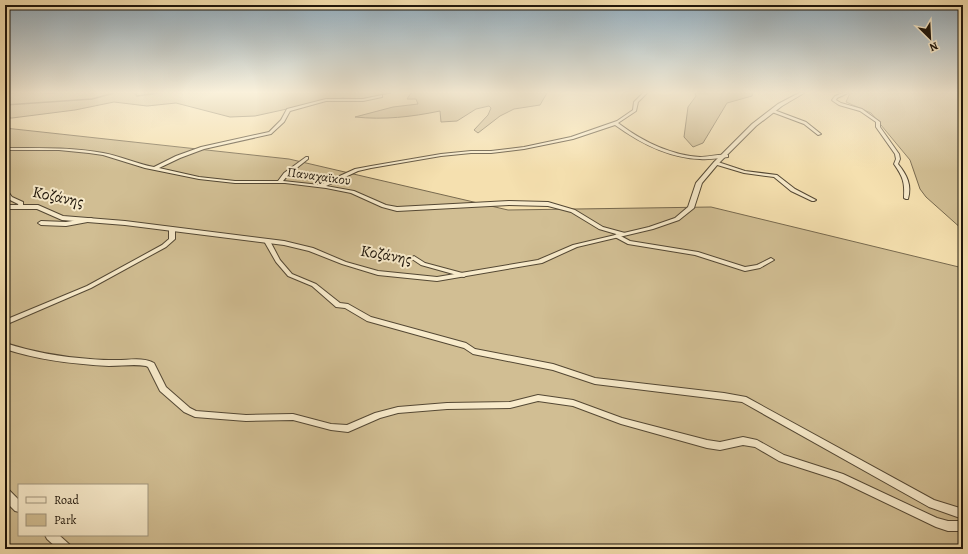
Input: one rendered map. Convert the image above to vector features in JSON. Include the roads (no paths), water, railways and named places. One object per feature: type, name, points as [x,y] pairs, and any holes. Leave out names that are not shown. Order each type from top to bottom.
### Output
[{"type":"street","points":[[154,169],[178,157],[203,148],[270,133],[284,119]]},
{"type":"street","points":[[321,186],[357,170],[441,155],[524,148],[575,137],[623,119]]},
{"type":"street","name":"Κοζάνης","points":[[5,207],[22,206],[42,208],[62,218],[92,220],[267,241],[310,249],[344,263],[378,273],[429,279],[464,275],[540,262],[575,246],[663,225],[685,215],[693,206],[699,183],[716,163],[726,156],[752,128],[763,119]]},
{"type":"street","points":[[794,119],[805,123],[819,134]]},
{"type":"street","points":[[874,119],[878,122],[878,127],[897,154],[898,159],[896,164],[906,177],[908,183],[906,198]]},
{"type":"street","points":[[615,123],[643,142],[664,150],[700,158],[726,156]]},
{"type":"street","name":"Παναχαϊκου","points":[[5,149],[59,149],[89,152],[154,169],[215,180],[279,182],[321,186],[352,192],[384,206],[397,209],[509,203],[548,204],[573,211],[602,228],[620,235],[628,242],[712,257],[745,268],[758,267],[771,260]]},
{"type":"street","points":[[279,182],[286,174],[306,158]]},
{"type":"street","points":[[716,163],[754,174],[775,176],[793,190],[814,200]]},
{"type":"street","points":[[7,194],[12,200],[19,202],[22,206]]},
{"type":"street","points":[[40,223],[66,224],[92,220]]},
{"type":"street","points":[[5,323],[89,287],[138,261],[169,243],[173,236],[172,229]]},
{"type":"street","points":[[267,241],[278,261],[290,275],[314,286],[338,305],[346,306],[369,319],[466,346],[473,351],[553,367],[587,380],[724,396],[745,400],[783,419],[932,504],[963,514]]},
{"type":"street","points":[[414,258],[423,264],[464,275]]},
{"type":"street","points":[[5,346],[23,352],[54,357],[110,363],[148,363],[151,365],[162,389],[187,410],[196,414],[246,418],[293,417],[336,428],[352,428],[370,418],[398,410],[447,406],[510,405],[538,398],[573,403],[621,421],[708,444],[720,446],[743,441],[753,443],[782,458],[840,477],[936,522],[948,526],[963,526]]},
{"type":"street","points":[[5,494],[18,505]]},
{"type":"street","points":[[52,536],[66,549]]}]
